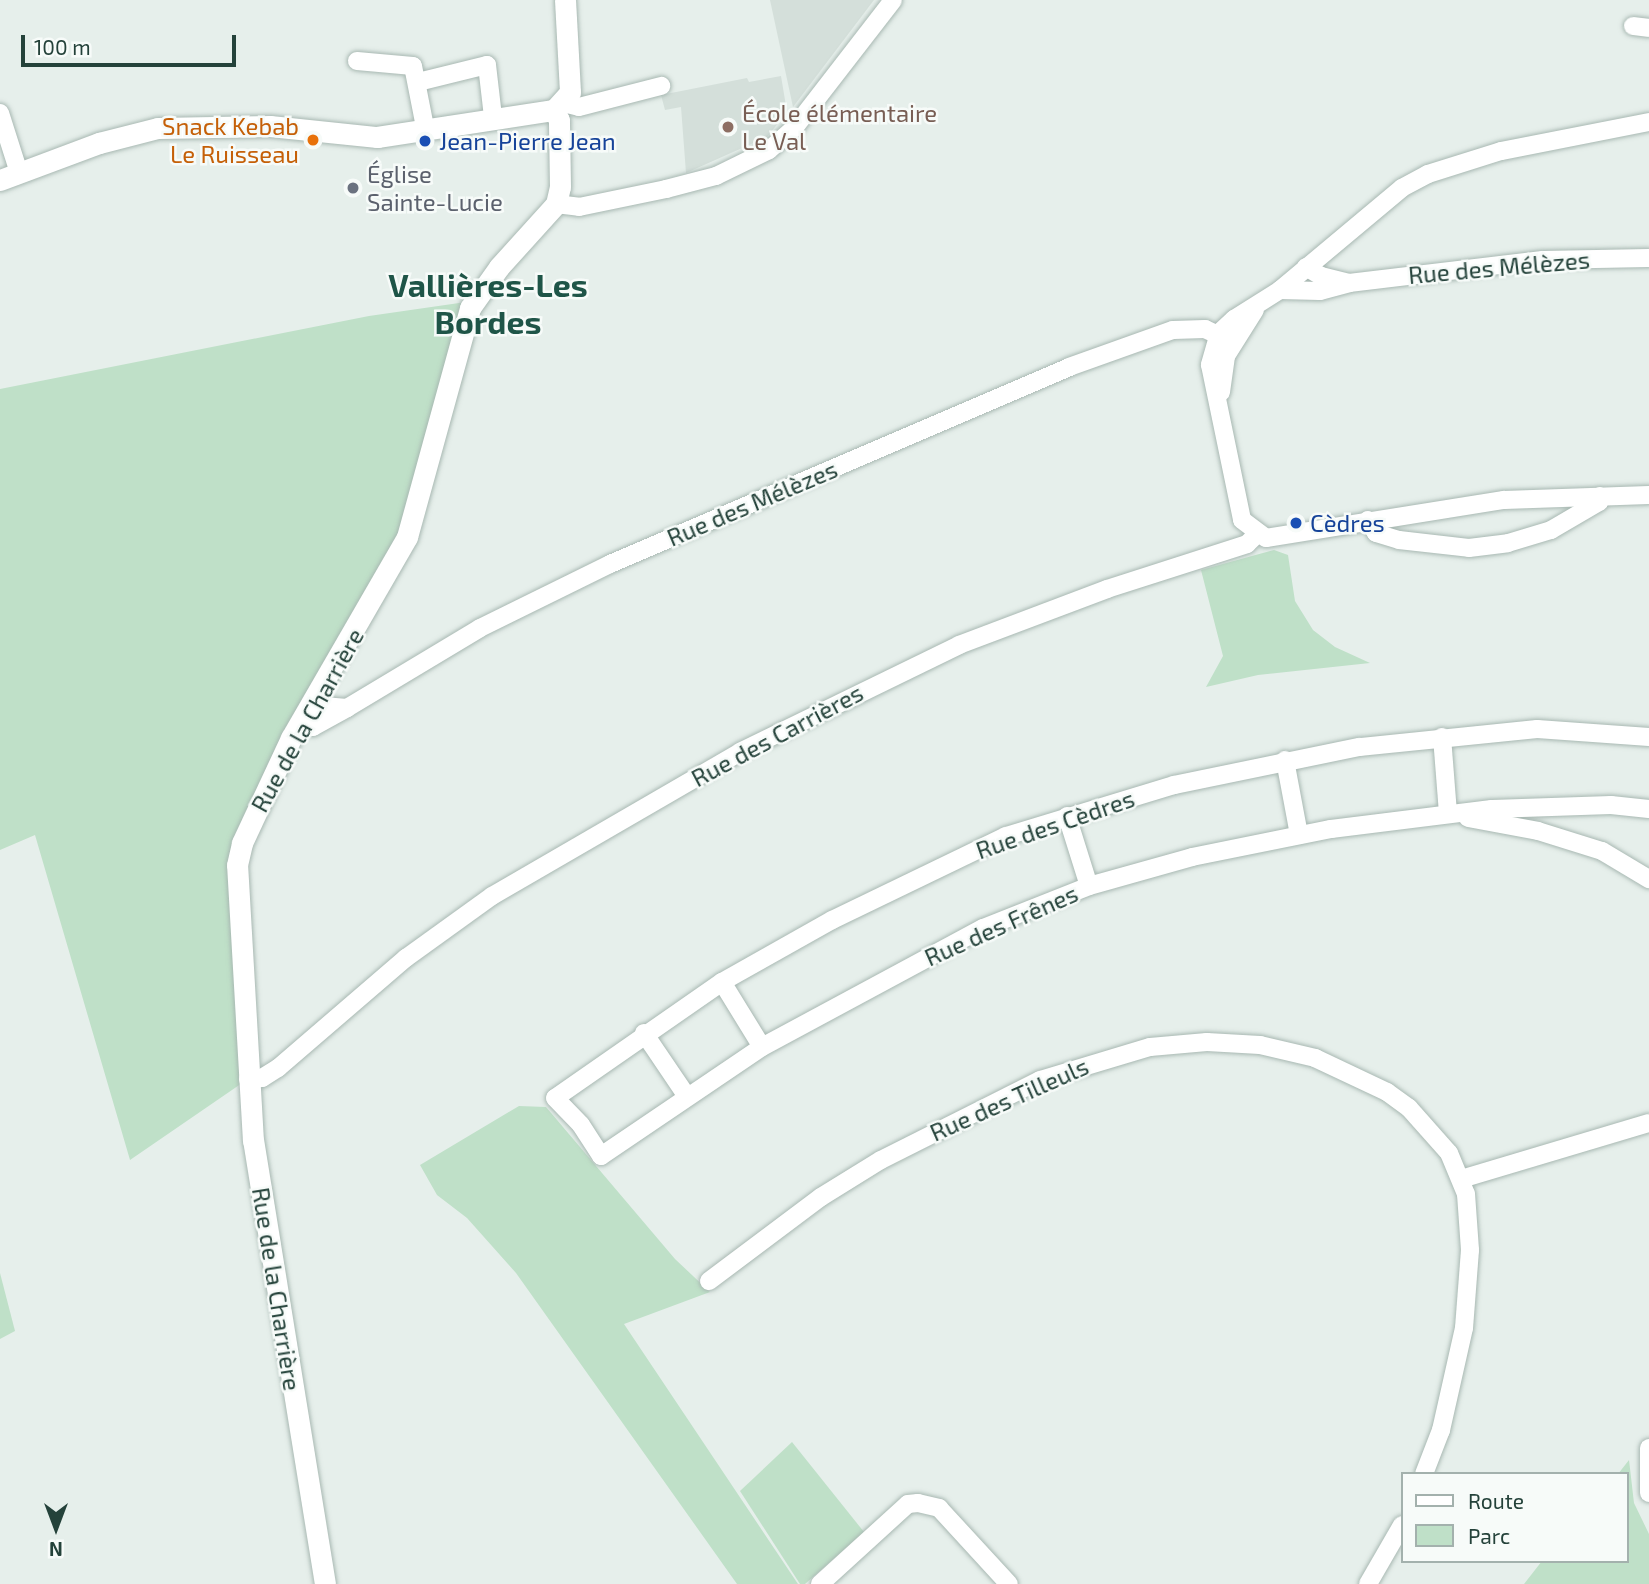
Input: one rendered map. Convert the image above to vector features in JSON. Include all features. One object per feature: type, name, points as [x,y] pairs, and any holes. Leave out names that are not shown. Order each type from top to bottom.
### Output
[{"type":"street","points":[[565,0],[570,80],[559,106],[556,204],[579,207],[716,176],[769,150],[794,127],[893,0]]},
{"type":"street","points":[[357,61],[409,64],[418,82],[425,127]]},
{"type":"street","points":[[418,82],[487,65],[493,117]]},
{"type":"street","points":[[0,113],[9,176],[129,133],[158,128],[275,126],[377,137],[559,106],[579,107],[660,86]]},
{"type":"street","points":[[1256,535],[1242,520],[1210,365],[1223,345],[1257,307],[1381,203],[1429,174],[1501,151],[1649,122]]},
{"type":"street","name":"Rue de la Charrière","points":[[325,1584],[264,1215],[248,1079],[237,865],[242,843],[299,725],[407,537],[432,460],[465,319],[489,279],[556,204]]},
{"type":"street","points":[[1331,244],[1332,263],[1349,282]]},
{"type":"street","name":"Rue des Mélèzes","points":[[1280,290],[1320,291],[1349,282],[1543,260],[1649,258]]},
{"type":"street","name":"Rue des Mélèzes","points":[[1306,267],[1321,276],[1349,282]]},
{"type":"street","name":"Rue des Mélèzes","points":[[299,725],[313,727],[480,628],[610,564],[1069,366],[1173,330],[1223,345]]},
{"type":"street","name":"Rue des Carrières","points":[[248,1079],[262,1078],[278,1068],[406,958],[492,896],[722,762],[835,702],[959,645],[1107,589],[1247,544],[1256,535],[1266,538],[1504,500],[1649,495]]},
{"type":"street","points":[[1368,520],[1376,533],[1399,540],[1469,548],[1508,543],[1551,530],[1599,502],[1600,496]]},
{"type":"street","points":[[315,699],[326,706],[347,708]]},
{"type":"street","name":"Rue des Cèdres","points":[[601,1156],[581,1125],[555,1098],[644,1033],[722,982],[832,920],[1006,836],[1067,816],[1284,760],[1442,737],[1537,729],[1649,737]]},
{"type":"street","points":[[1442,737],[1448,814]]},
{"type":"street","points":[[1284,760],[1299,835]]},
{"type":"street","points":[[1538,831],[1539,811],[1546,805]]},
{"type":"street","name":"Rue des Frênes","points":[[601,1156],[686,1095],[762,1047],[983,928],[1089,886],[1192,856],[1299,835],[1448,814],[1546,805],[1649,809]]},
{"type":"street","name":"Rue des Frênes","points":[[1448,814],[1538,831],[1602,851],[1649,879]]},
{"type":"street","points":[[1067,816],[1089,886]]},
{"type":"street","points":[[722,982],[762,1047]]},
{"type":"street","points":[[644,1033],[686,1095]]},
{"type":"street","name":"Rue des Tilleuls","points":[[709,1281],[821,1197],[938,1128],[1040,1080],[1150,1047],[1246,1044],[1315,1058],[1387,1092],[1409,1108],[1449,1153],[1461,1179],[1471,1231],[1467,1303],[1441,1430],[1425,1472]]},
{"type":"street","points":[[1461,1179],[1649,1123]]},
{"type":"street","points":[[1612,1134],[1649,1132]]},
{"type":"street","points":[[1649,1448],[1649,1493]]},
{"type":"street","points":[[820,1584],[908,1504],[918,1503],[939,1508],[1009,1584]]},
{"type":"street","points":[[1368,1584],[1400,1528]]},
{"type":"shaded area","points":[[770,0],[874,0],[793,107]]},
{"type":"shaded area","name":"École élémentaire Le Val","points":[[781,76],[787,112],[767,137],[686,173],[681,107],[665,110],[661,95],[747,78],[749,82]]},
{"type":"green space","points":[[466,302],[424,487],[242,843],[248,1079],[130,1160],[35,835],[0,850],[0,389],[369,316]]},
{"type":"green space","points":[[1274,550],[1288,555],[1295,601],[1313,630],[1335,647],[1370,663],[1258,675],[1206,687],[1223,656],[1201,570]]},
{"type":"green space","points":[[519,1106],[546,1107],[675,1259],[710,1292],[624,1324],[798,1584],[737,1584],[516,1273],[467,1218],[437,1195],[420,1165]]},
{"type":"green space","points":[[0,1273],[15,1331],[0,1339]]},
{"type":"green space","points":[[792,1442],[864,1532],[805,1584],[800,1584],[740,1491]]},
{"type":"green space","points":[[1629,1460],[1634,1503],[1649,1534],[1649,1584],[1524,1584],[1540,1563],[1628,1563],[1628,1472],[1620,1472]]},
{"type":"place","name":"École élémentaire Le Val","points":[[728,127]]},
{"type":"place","name":"Snack Kebab Le Ruisseau","points":[[313,140]]},
{"type":"place","name":"Jean-Pierre Jean","points":[[425,141]]},
{"type":"place","name":"Église Sainte-Lucie","points":[[353,188]]},
{"type":"place","name":"Cèdres","points":[[1296,523]]},
{"type":"district","name":"Vallières-Les Bordes","points":[[488,304]]}]
